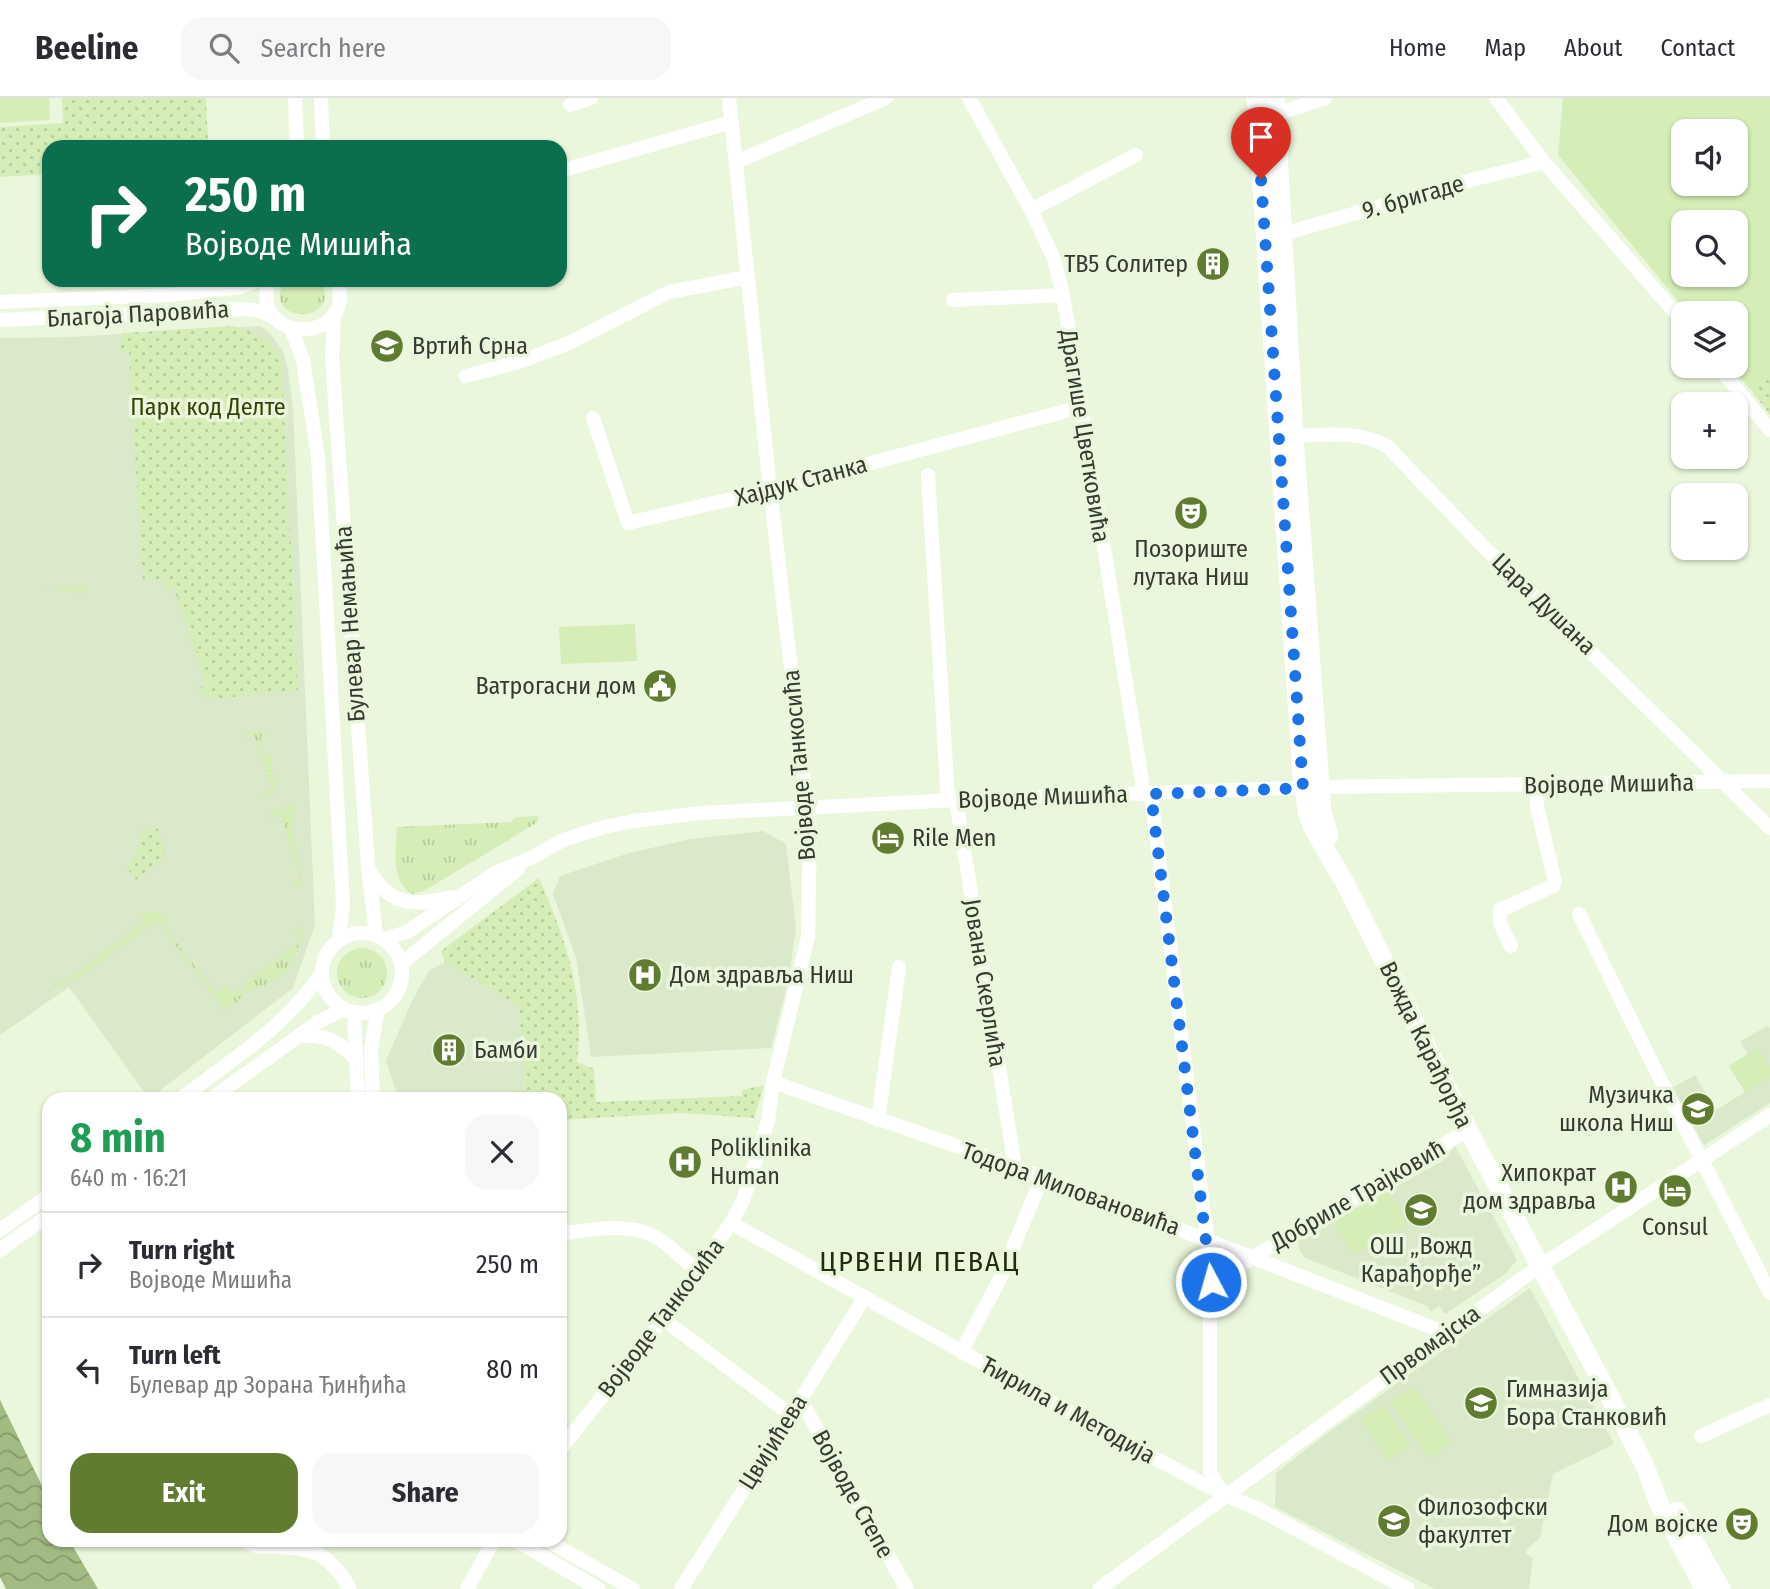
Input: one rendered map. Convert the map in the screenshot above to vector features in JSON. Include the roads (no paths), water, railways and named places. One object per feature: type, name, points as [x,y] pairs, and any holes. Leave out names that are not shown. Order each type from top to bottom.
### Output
[{"type":"main road","points":[[1256,98],[1312,788]]},
{"type":"main road","points":[[1276,106],[1312,788]]},
{"type":"main road","name":"Вожда Карађорђа","points":[[1312,788],[1345,883],[1468,1130],[1645,1466],[1660,1506],[1705,1589]]},
{"type":"main road","name":"Вожда Карађорђа","points":[[1645,1466],[1671,1499],[1721,1589]]},
{"type":"street","points":[[295,98],[297,140]]},
{"type":"street","points":[[321,98],[323,140]]},
{"type":"street","points":[[570,105],[591,98]]},
{"type":"street","name":"Војводе Танкосића","points":[[567,1441],[663,1320],[731,1223],[744,1198],[768,1121],[773,1082],[808,937],[810,830],[770,490],[729,98]]},
{"type":"street","points":[[736,162],[886,98]]},
{"type":"street","name":"Драгише Цветковића","points":[[970,98],[1031,209],[1054,259],[1063,295],[1148,794],[1207,1238],[1211,1282],[1210,1465],[1215,1482],[1227,1496]]},
{"type":"street","points":[[1276,106],[1325,98]]},
{"type":"street","points":[[1496,98],[1544,162],[1671,308]]},
{"type":"street","points":[[567,169],[732,122]]},
{"type":"street","points":[[1031,209],[1136,155]]},
{"type":"street","name":"9. бригаде","points":[[1283,234],[1544,162]]},
{"type":"street","points":[[466,376],[522,361],[569,343],[669,292],[748,277]]},
{"type":"street","name":"Благоја Паровића","points":[[0,302],[169,295],[241,287]]},
{"type":"street","points":[[268,287],[267,298],[275,318]]},
{"type":"street","name":"Булевар Немањића","points":[[338,287],[340,299],[334,314],[332,358],[368,866],[380,937]]},
{"type":"street","points":[[953,300],[1063,295]]},
{"type":"street","name":"Благоја Паровића","points":[[0,320],[243,309],[260,311],[291,328]]},
{"type":"street","points":[[291,328],[310,330],[319,327],[334,314]]},
{"type":"street","name":"Булевар Немањића","points":[[291,328],[303,360],[318,457],[343,905],[339,939]]},
{"type":"street","points":[[1728,378],[1770,430]]},
{"type":"street","name":"Хајдук Станка","points":[[593,418],[628,523],[770,490],[1081,407]]},
{"type":"street","name":"Цара Душана","points":[[1294,436],[1357,435],[1387,446],[1481,544],[1770,828]]},
{"type":"street","name":"Јована Скерлића","points":[[928,475],[952,800],[1015,1167]]},
{"type":"street","name":"Војводе Мишића","points":[[380,937],[407,932],[495,873],[533,857],[563,840],[634,821],[701,813],[952,800],[1312,788],[1770,781]]},
{"type":"street","points":[[1511,946],[1500,923],[1500,911],[1553,886],[1555,882],[1536,807],[1538,785]]},
{"type":"street","name":"Војводе Мишића","points":[[401,964],[533,857]]},
{"type":"street","points":[[368,866],[380,886],[393,898],[408,903],[426,903],[463,894]]},
{"type":"street","points":[[1579,914],[1770,1293]]},
{"type":"street","points":[[189,1092],[295,1009],[321,974],[327,952],[339,939],[363,932],[380,937],[395,950],[401,964],[399,987],[391,1000],[379,1009],[366,1013],[349,1011],[325,1018],[221,1092]]},
{"type":"street","points":[[878,1120],[899,967]]},
{"type":"street","points":[[321,974],[330,998],[349,1011],[358,1092]]},
{"type":"street","points":[[373,1092],[371,1049],[379,1009]]},
{"type":"street","points":[[297,1036],[328,1037],[338,1042],[356,1060]]},
{"type":"street","name":"Тодора Миловановића","points":[[773,1082],[1207,1238],[1251,1258],[1446,1333]]},
{"type":"street","name":"Првомајска","points":[[1099,1589],[1540,1266],[1770,1115]]},
{"type":"street","name":"Добриле Трајковић","points":[[1211,1282],[1468,1130]]},
{"type":"street","points":[[961,1352],[999,1281],[1042,1178]]},
{"type":"street","points":[[0,1230],[42,1200]]},
{"type":"street","points":[[0,1250],[42,1220]]},
{"type":"street","name":"Ћирила и Методија","points":[[731,1223],[961,1352],[1227,1496],[1256,1508],[1408,1589]]},
{"type":"street","points":[[567,1233],[606,1228],[644,1232],[656,1237],[698,1271]]},
{"type":"street","name":"Цвијићева","points":[[681,1589],[865,1297]]},
{"type":"street","name":"Војводе Степе","points":[[663,1320],[790,1414]]},
{"type":"street","name":"Војводе Степе","points":[[800,1399],[907,1589]]},
{"type":"street","points":[[1702,1436],[1770,1405]]},
{"type":"street","points":[[253,1547],[298,1547],[323,1555],[340,1570],[350,1589]]},
{"type":"street","points":[[467,1589],[490,1547]]},
{"type":"street","points":[[527,1547],[599,1589]]},
{"type":"street","points":[[558,1547],[633,1589]]},
{"type":"water","points":[[0,1400],[42,1486],[42,1547],[73,1547],[98,1589],[6,1589],[0,1577]]},
{"type":"place","name":"ТВ5 Солитер","points":[[1213,264]]},
{"type":"place","name":"Вртић Срна","points":[[387,346]]},
{"type":"place","name":"Позориште лутака Ниш","points":[[1191,513]]},
{"type":"place","name":"Ватрогасни дом","points":[[660,686]]},
{"type":"place","name":"Rile Men","points":[[888,838]]},
{"type":"place","name":"Дом здравља Ниш","points":[[645,975]]},
{"type":"place","name":"Бамби","points":[[449,1050]]},
{"type":"place","name":"Музичка школа Ниш","points":[[1698,1109]]},
{"type":"place","name":"Poliklinika Human","points":[[685,1162]]},
{"type":"place","name":"Хипократ дом здравља","points":[[1621,1187]]},
{"type":"place","name":"Consul","points":[[1675,1191]]},
{"type":"place","name":"ОШ „Вожд Карађорђе”","points":[[1421,1210]]},
{"type":"place","name":"Гимназија Бора Станковић","points":[[1481,1403]]},
{"type":"place","name":"Филозофски факултет","points":[[1394,1521]]},
{"type":"place","name":"Дом војске","points":[[1742,1524]]},
{"type":"district","name":"ЦРВЕНИ ПЕВАЦ","points":[[920,1261]]},
{"type":"park label","name":"Парк код Делте","points":[[208,407]]}]
